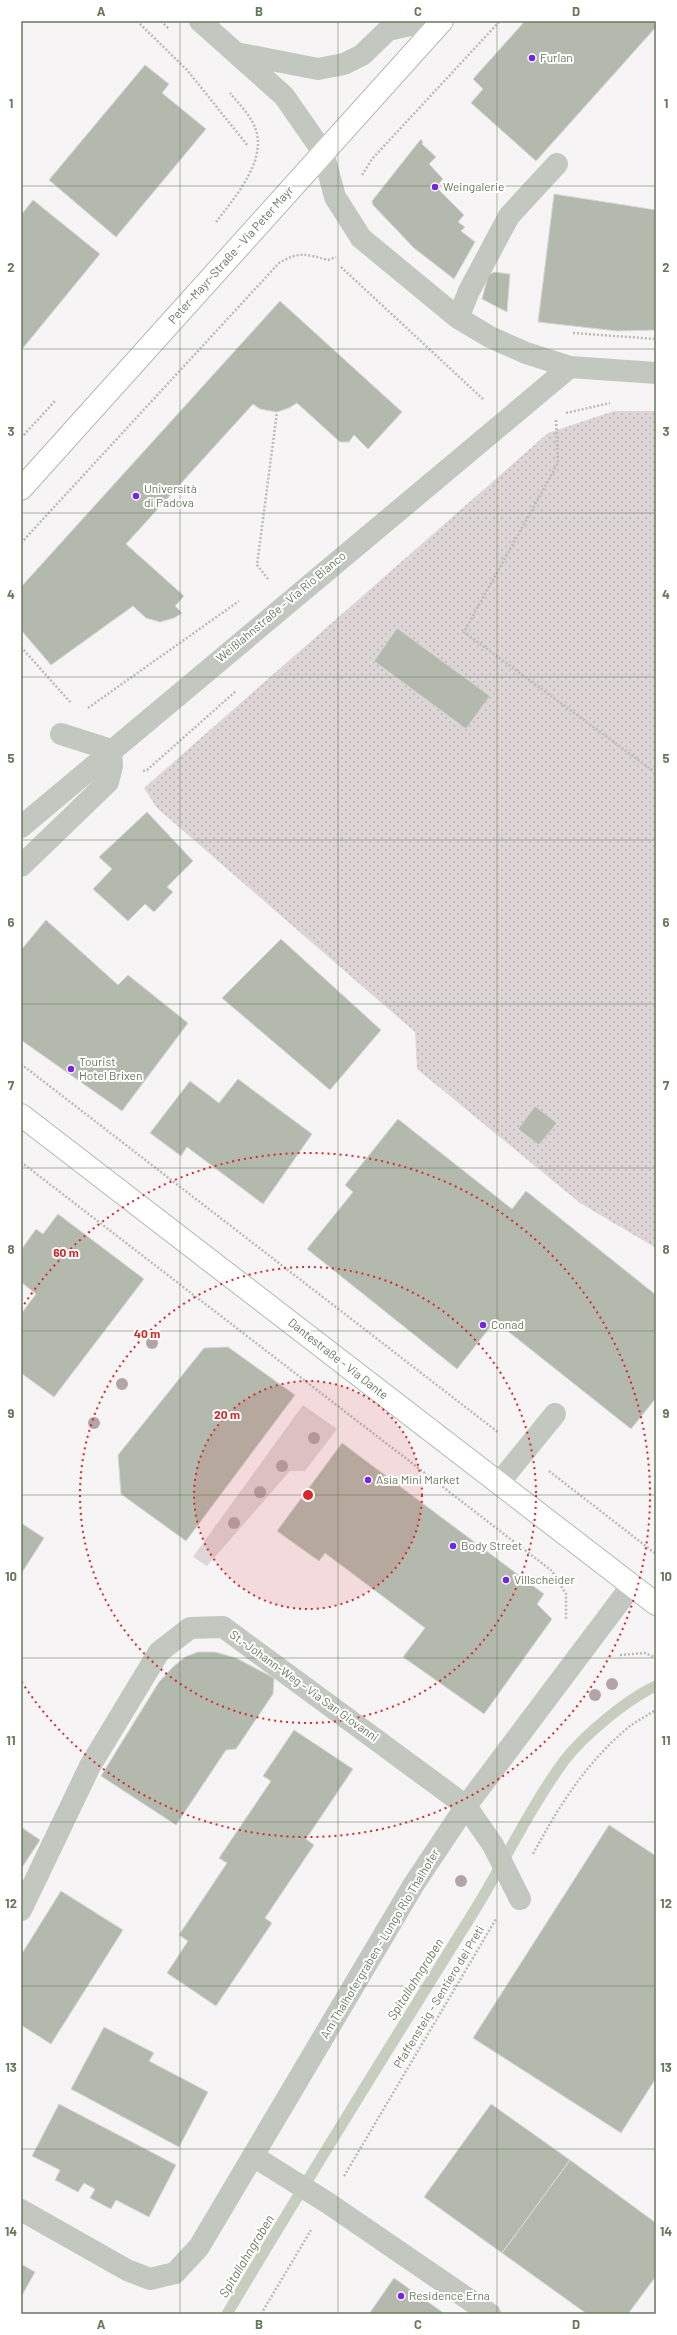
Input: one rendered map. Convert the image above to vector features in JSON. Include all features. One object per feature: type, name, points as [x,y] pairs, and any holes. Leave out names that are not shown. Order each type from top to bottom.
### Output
[{"type":"main road","name":"Peter-Mayr-Straße - Via Peter Mayr","points":[[21,489],[442,21]]},
{"type":"main road","name":"Dantestraße - Via Dante","points":[[21,1115],[656,1604]]},
{"type":"street","points":[[200,21],[284,96],[323,152],[335,198],[361,238],[458,318],[490,337],[526,352],[570,367],[656,373]]},
{"type":"street","points":[[236,53],[318,69],[344,64],[362,55],[388,30],[429,21]]},
{"type":"street","points":[[458,318],[469,291],[509,216],[557,164]]},
{"type":"street","name":"Weißlahnstraße - Via Rio Bianco","points":[[21,827],[111,750],[570,367]]},
{"type":"street","points":[[21,866],[108,782],[112,766],[111,750],[61,734]]},
{"type":"street","points":[[499,1483],[555,1414]]},
{"type":"street","name":"Am Thalhofergraben - Lungo Rio Thalhofer","points":[[21,2210],[127,2270],[150,2278],[175,2274],[199,2247],[414,1884],[466,1806],[632,1585]]},
{"type":"street","name":"St.-Johann-Weg - Via San Giovanni","points":[[21,1910],[98,1753],[159,1652],[190,1628],[223,1627],[466,1806],[493,1845],[514,1888]]},
{"type":"street","points":[[254,2156],[320,2198],[490,2314]]},
{"type":"path","points":[[137,21],[187,70],[248,146]]},
{"type":"path","points":[[160,21],[173,34]]},
{"type":"path","points":[[362,181],[362,175],[372,159],[500,21]]},
{"type":"path","points":[[214,225],[242,188],[255,161],[258,135],[251,120],[229,91]]},
{"type":"path","points":[[21,542],[279,263],[294,254],[312,255],[328,260],[341,255]]},
{"type":"path","points":[[341,267],[484,400]]},
{"type":"path","points":[[571,333],[656,339]]},
{"type":"path","points":[[21,438],[59,397]]},
{"type":"path","points":[[269,579],[257,565],[277,412]]},
{"type":"path","points":[[556,418],[558,427],[558,463],[464,632],[656,773]]},
{"type":"path","points":[[21,647],[76,708]]},
{"type":"path","points":[[21,1064],[656,1554]]},
{"type":"path","points":[[21,1162],[552,1571],[566,1594],[566,1621],[590,1640],[612,1656],[645,1653],[656,1658]]},
{"type":"path","name":"Pfaffensteig - Sentiero dei Preti","points":[[261,2314],[320,2198],[514,1888],[562,1802],[594,1761],[624,1730],[656,1710]]},
{"type":"shaded area","points":[[614,411],[656,411],[656,1248],[580,1203],[417,1069],[415,1032],[157,808],[144,788],[548,433]]},
{"type":"shaded area","points":[[303,1405],[337,1429],[305,1471],[290,1471],[207,1566],[193,1557]]},
{"type":"building","points":[[525,21],[656,21],[656,27],[536,161],[471,103],[483,89],[473,79]]},
{"type":"building","points":[[145,65],[169,84],[162,93],[206,129],[116,237],[49,180]]},
{"type":"building","points":[[421,139],[422,144],[436,157],[429,164],[443,179],[436,187],[464,215],[458,222],[465,227],[461,231],[475,242],[454,279],[414,248],[373,205],[372,201]]},
{"type":"building","points":[[554,194],[656,210],[656,330],[617,331],[538,322]]},
{"type":"building","points":[[33,200],[100,254],[23,348],[21,347],[21,215]]},
{"type":"building","points":[[494,272],[510,274],[507,312],[482,299],[488,276]]},
{"type":"building","name":"Università di Padova","points":[[280,301],[402,412],[368,449],[354,435],[349,442],[340,442],[297,403],[289,408],[277,412],[260,409],[253,404],[126,544],[184,596],[175,606],[182,613],[174,618],[160,622],[146,618],[133,606],[51,665],[21,630],[21,587]]},
{"type":"building","points":[[397,628],[490,696],[466,729],[374,661]]},
{"type":"building","points":[[147,812],[193,861],[167,887],[173,892],[154,912],[145,904],[128,921],[93,889],[112,869],[99,857]]},
{"type":"building","points":[[46,920],[118,985],[128,975],[188,1023],[122,1111],[21,1040],[21,950]]},
{"type":"building","points":[[281,939],[381,1030],[330,1090],[222,998]]},
{"type":"building","points":[[238,1079],[312,1134],[263,1204],[187,1147],[181,1156],[150,1133],[190,1081],[219,1103]]},
{"type":"building","points":[[535,1106],[557,1123],[539,1145],[518,1129]]},
{"type":"building","points":[[398,1119],[512,1209],[526,1191],[656,1295],[656,1398],[631,1429],[495,1321],[457,1369],[307,1249],[353,1192],[345,1185]]},
{"type":"building","points":[[58,1214],[144,1279],[54,1397],[21,1373],[21,1314],[36,1294],[21,1282],[21,1250],[36,1229],[43,1234]]},
{"type":"building","points":[[228,1347],[295,1395],[186,1541],[121,1494],[118,1455],[204,1348]]},
{"type":"building","points":[[342,1443],[544,1594],[537,1604],[552,1619],[484,1714],[403,1657],[425,1628],[325,1553],[319,1561],[277,1531]]},
{"type":"building","points":[[21,1523],[44,1538],[21,1574]]},
{"type":"building","points":[[198,1652],[215,1652],[236,1658],[274,1678],[273,1694],[236,1749],[226,1750],[176,1825],[101,1776],[159,1682],[185,1657]]},
{"type":"building","points":[[294,1730],[353,1769],[306,1839],[314,1845],[265,1918],[272,1923],[216,2006],[167,1973],[188,1941],[179,1935],[227,1863],[219,1858],[271,1781],[263,1776]]},
{"type":"building","points":[[609,1825],[656,1856],[656,2078],[621,2133],[473,2038]]},
{"type":"building","points":[[21,1827],[40,1840],[21,1869]]},
{"type":"building","points":[[61,1891],[123,1930],[51,2044],[21,2025],[21,1955]]},
{"type":"building","points":[[104,2027],[154,2053],[149,2061],[208,2092],[179,2147],[71,2089]]},
{"type":"building","points":[[59,2104],[176,2165],[149,2217],[116,2200],[111,2209],[90,2198],[95,2189],[84,2183],[78,2192],[55,2180],[60,2170],[32,2156]]},
{"type":"building","points":[[491,2104],[570,2160],[502,2253],[424,2197]]},
{"type":"building","points":[[570,2160],[656,2223],[656,2276],[628,2314],[587,2314],[502,2253]]},
{"type":"building","points":[[21,2264],[35,2272],[21,2297]]},
{"type":"building","name":"Residence Erna","points":[[394,2278],[445,2314],[369,2314]]},
{"type":"waterway","name":"Spitallahngraben","points":[[227,2314],[318,2163],[473,1913],[551,1779],[572,1751],[606,1719],[644,1692],[656,1686]]},
{"type":"place","name":"Furlan","points":[[532,58]]},
{"type":"place","name":"Weingalerie","points":[[435,187]]},
{"type":"place","name":"Università di Padova","points":[[136,496]]},
{"type":"place","name":"Tourist Hotel Brixen","points":[[71,1069]]},
{"type":"place","name":"Conad","points":[[483,1325]]},
{"type":"place","name":"Asia Mini Market","points":[[368,1480]]},
{"type":"place","name":"Body Street","points":[[453,1546]]},
{"type":"place","name":"Villscheider","points":[[506,1580]]},
{"type":"place","name":"Residence Erna","points":[[401,2296]]}]
